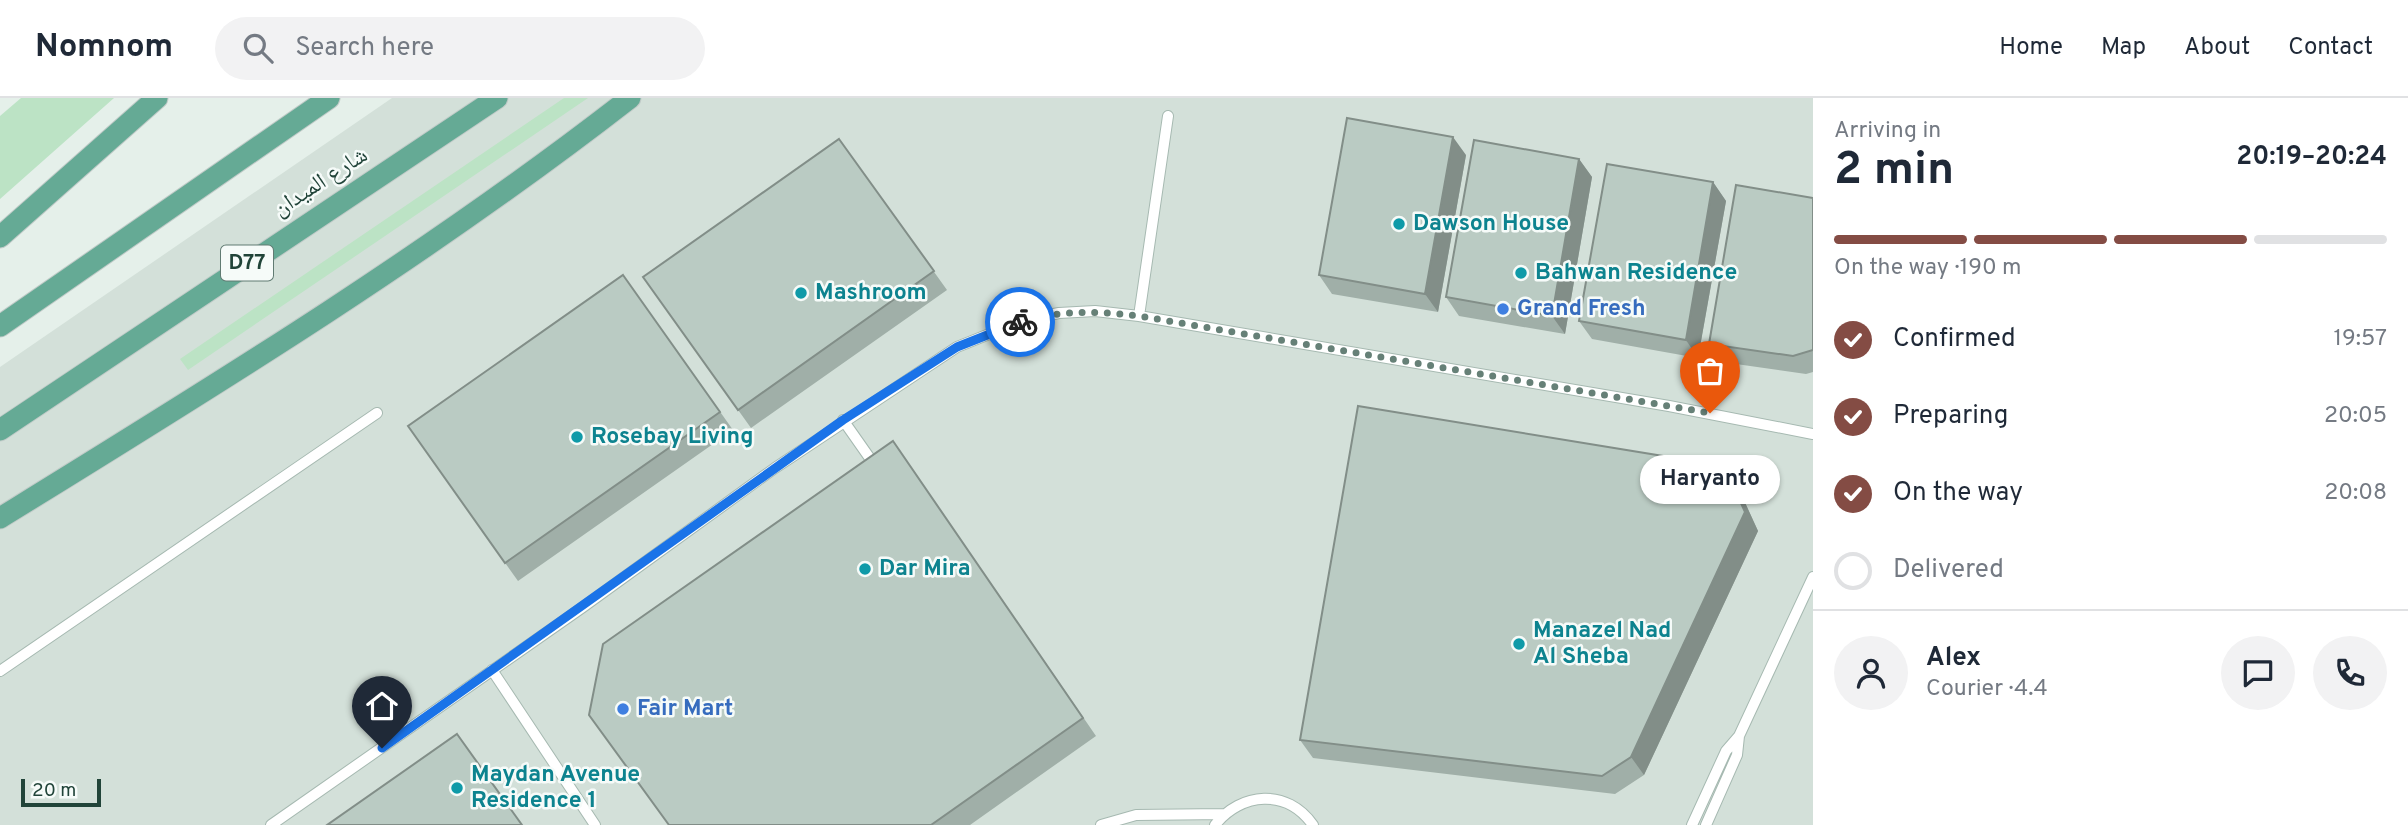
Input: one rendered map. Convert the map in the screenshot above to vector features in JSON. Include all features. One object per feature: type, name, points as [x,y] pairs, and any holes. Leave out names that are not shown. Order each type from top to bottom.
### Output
[{"type":"main road","points":[[0,237],[157,98]]},
{"type":"main road","points":[[0,326],[329,98]]},
{"type":"main road","name":"شارع الميدان","points":[[0,430],[497,98]]},
{"type":"main road","points":[[0,518],[363,286],[464,218],[629,98]]},
{"type":"lane","points":[[1139,316],[1168,117]]},
{"type":"lane","points":[[271,825],[843,420],[957,347],[1024,320],[1059,313],[1096,311],[1139,316],[1670,406],[1813,434]]},
{"type":"lane","points":[[0,671],[377,413]]},
{"type":"lane","points":[[843,420],[882,475]]},
{"type":"lane","points":[[1692,825],[1727,751],[1739,736],[1813,577]]},
{"type":"lane","points":[[492,670],[595,825]]},
{"type":"lane","points":[[1706,825],[1737,755],[1739,736]]},
{"type":"lane","points":[[1215,825],[1224,814],[1247,800],[1273,798],[1297,808],[1311,823],[1323,825]]},
{"type":"lane","points":[[1101,825],[1136,815],[1224,814]]},
{"type":"shaded area","points":[[392,98],[1813,98],[1813,825],[0,825],[0,367]]},
{"type":"green space","points":[[21,98],[114,98],[0,199],[0,116]]},
{"type":"green space","points":[[564,98],[588,98],[188,370],[180,359]]},
{"type":"building","name":"Dawson House","points":[[1347,118],[1453,137],[1425,294],[1319,275]]},
{"type":"building","name":"Mashroom","points":[[839,139],[934,271],[738,410],[643,277]]},
{"type":"building","name":"Bahwan Residence","points":[[1474,140],[1579,159],[1552,316],[1446,297]]},
{"type":"building","points":[[1607,164],[1713,182],[1686,340],[1579,321]]},
{"type":"building","points":[[1736,185],[1813,198],[1813,350],[1793,356],[1709,344]]},
{"type":"building","name":"Rosebay Living","points":[[623,275],[720,412],[505,563],[408,426]]},
{"type":"building","name":"Manazel Nad Al Sheba","points":[[1358,406],[1724,466],[1745,512],[1631,757],[1602,776],[1300,740]]},
{"type":"building","name":"Dar Mira","points":[[893,441],[1083,718],[931,825],[669,825],[589,715],[603,644]]},
{"type":"building","name":"Maydan Avenue Residence 1","points":[[457,734],[522,825],[327,825]]},
{"type":"way so far","points":[[1020,322],[1059,313],[1096,311],[1139,316],[1710,413]]},
{"type":"place","name":"Dawson House","points":[[1399,224]]},
{"type":"place","name":"Bahwan Residence","points":[[1521,273]]},
{"type":"place","name":"Mashroom","points":[[801,293]]},
{"type":"place","name":"Grand Fresh","points":[[1503,309]]},
{"type":"place","name":"Haryanto","points":[[1710,413]]},
{"type":"place","name":"Rosebay Living","points":[[577,437]]},
{"type":"place","name":"Dar Mira","points":[[865,569]]},
{"type":"place","name":"Manazel Nad Al Sheba","points":[[1519,644]]},
{"type":"place","name":"Fair Mart","points":[[623,709]]},
{"type":"place","name":"Maydan Avenue Residence 1","points":[[457,788]]},
{"type":"route","points":[[382,748],[843,420],[957,347],[1020,322]]}]
